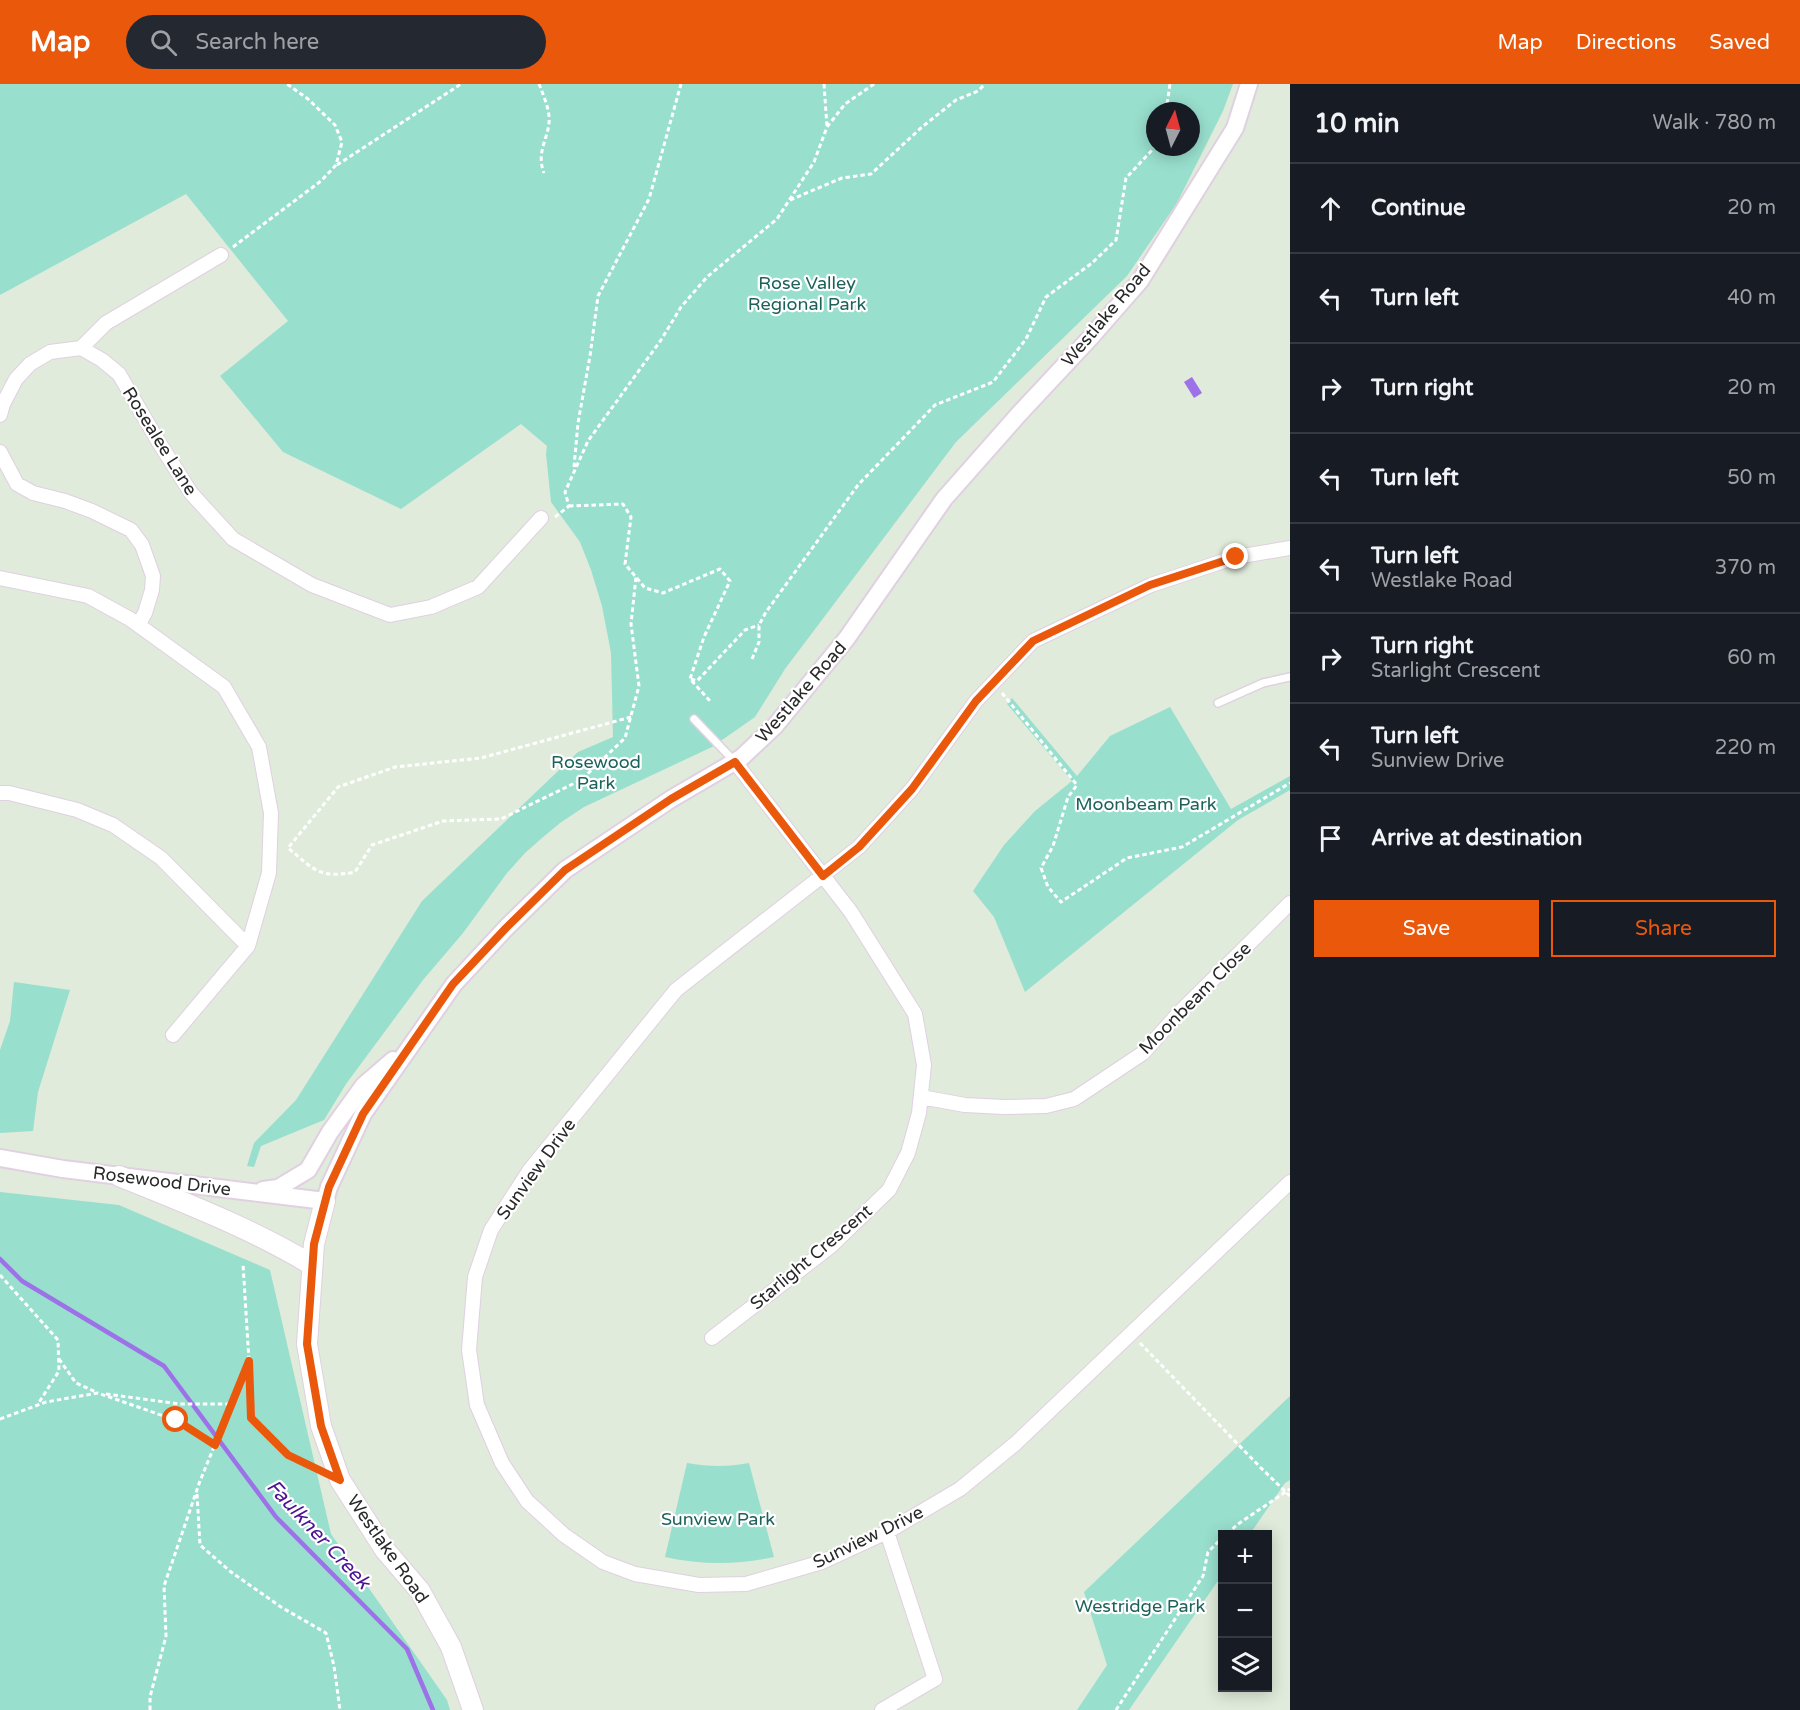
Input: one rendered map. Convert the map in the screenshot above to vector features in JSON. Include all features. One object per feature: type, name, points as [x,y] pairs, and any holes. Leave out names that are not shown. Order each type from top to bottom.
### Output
[{"type":"main road","points":[[119,1176],[224,1218],[312,1265]]},
{"type":"main road","name":"Westlake Road","points":[[325,1201],[314,1244],[307,1344],[321,1426],[340,1480],[385,1550],[420,1591],[451,1647],[473,1710]]},
{"type":"street","name":"Westlake Road","points":[[325,1201],[329,1187],[363,1114],[453,984],[565,870],[671,799],[741,758],[775,726],[848,639],[945,499],[1140,281],[1235,128],[1249,84]]},
{"type":"street","points":[[0,415],[16,378],[30,364],[50,351],[81,348],[106,323],[221,255]]},
{"type":"street","name":"Rosealee Lane","points":[[81,348],[102,360],[118,374],[191,493],[233,539],[312,585],[390,615],[431,608],[478,587],[541,518]]},
{"type":"street","points":[[0,452],[16,484],[33,493],[92,511],[130,530],[142,545],[153,576],[152,590],[145,613],[138,625]]},
{"type":"street","name":"Sunview Drive","points":[[1290,548],[1236,557],[1150,585],[1033,641],[976,701],[912,789],[859,847],[676,990],[529,1171],[491,1230],[475,1277],[469,1350],[477,1405],[502,1463],[526,1501],[564,1535],[603,1562],[635,1574],[699,1585],[746,1584],[822,1562],[887,1532],[960,1489],[1016,1443],[1290,1182]]},
{"type":"street","points":[[0,578],[88,596],[138,625],[224,687],[259,747],[271,813],[269,873],[248,946],[173,1035]]},
{"type":"street","name":"Starlight Crescent","points":[[712,1338],[831,1246],[889,1190],[908,1153],[920,1113],[924,1065],[915,1014],[851,912],[735,762]]},
{"type":"street","points":[[0,793],[9,793],[76,810],[112,825],[161,858],[248,946]]},
{"type":"street","name":"Moonbeam Close","points":[[921,1096],[965,1105],[1004,1107],[1046,1106],[1074,1100],[1143,1053],[1179,1013],[1290,903]]},
{"type":"street","points":[[252,1192],[278,1188],[308,1170],[330,1132],[364,1085],[414,1041]]},
{"type":"street","name":"Rosewood Drive","points":[[0,1158],[63,1169],[325,1201]]},
{"type":"street","points":[[882,1710],[935,1679],[887,1532]]},
{"type":"lane","points":[[1218,703],[1263,683],[1290,677]]},
{"type":"lane","points":[[694,719],[735,762]]},
{"type":"path","points":[[286,84],[308,99],[335,125],[342,142],[336,165]]},
{"type":"path","points":[[221,255],[321,181],[336,165],[461,84]]},
{"type":"path","points":[[539,84],[549,117],[541,165],[544,173]]},
{"type":"path","points":[[574,469],[578,423],[598,296],[649,199],[681,84]]},
{"type":"path","points":[[824,84],[827,127]]},
{"type":"path","points":[[569,506],[565,492],[588,441],[661,340],[681,307],[707,277],[777,219],[814,162],[827,127],[845,105],[874,84]]},
{"type":"path","points":[[788,201],[842,178],[871,174],[922,127],[956,100],[978,91],[986,84]]},
{"type":"path","points":[[1167,102],[1170,84]]},
{"type":"path","points":[[752,659],[759,642],[759,625],[766,612],[858,485],[935,405],[993,382],[1026,339],[1046,297],[1092,262],[1116,240],[1126,178],[1147,156]]},
{"type":"path","points":[[541,518],[554,517],[569,506],[623,504],[631,517],[625,564],[645,588],[663,593],[720,569],[730,581],[705,637],[690,679]]},
{"type":"path","points":[[631,717],[481,758],[395,767],[338,787],[288,848],[318,872],[336,875],[355,872],[372,845],[443,821],[501,819],[581,780],[625,738],[631,717],[639,686],[631,624],[636,577]]},
{"type":"path","points":[[690,679],[697,681],[745,630],[759,625]]},
{"type":"path","points":[[690,679],[711,702]]},
{"type":"path","points":[[994,682],[1077,785],[1068,797],[1053,846],[1041,868],[1048,887],[1061,902],[1127,858],[1182,847],[1290,783]]},
{"type":"path","points":[[243,1264],[251,1418],[288,1455],[340,1480]]},
{"type":"path","points":[[0,1275],[58,1340],[59,1371],[37,1405]]},
{"type":"path","points":[[1131,1333],[1290,1496]]},
{"type":"path","points":[[59,1359],[76,1383],[176,1420],[215,1445]]},
{"type":"path","points":[[150,1710],[150,1696],[166,1636],[164,1586],[196,1492],[249,1361]]},
{"type":"path","points":[[0,1419],[46,1402],[98,1393],[180,1404],[232,1404]]},
{"type":"path","points":[[1231,1530],[1290,1489]]},
{"type":"path","points":[[196,1492],[200,1545],[231,1572],[281,1607],[326,1634],[334,1666],[340,1710]]},
{"type":"path","points":[[1116,1710],[1203,1576],[1208,1552],[1218,1543]]},
{"type":"green space","name":"Rose Valley Regional Park","points":[[0,84],[1233,84],[1223,111],[1177,203],[1127,276],[956,442],[785,669],[755,717],[712,747],[584,807],[560,823],[525,853],[423,980],[346,1084],[324,1120],[261,1146],[254,1167],[247,1166],[254,1143],[296,1100],[422,901],[578,752],[613,737],[611,653],[602,606],[580,542],[551,502],[547,446],[521,424],[401,509],[283,452],[220,376],[288,321],[186,194],[0,295]]},
{"type":"green space","name":"Moonbeam Park","points":[[1012,698],[1077,776],[1110,736],[1170,707],[1231,809],[1290,776],[1290,790],[1238,820],[1025,992],[994,917],[973,891],[1004,845],[1035,811],[1072,781],[1007,704]]},
{"type":"green space","points":[[14,982],[70,990],[38,1092],[33,1131],[0,1133],[0,1050],[10,1021]]},
{"type":"green space","points":[[0,1192],[119,1205],[270,1270],[331,1534],[447,1700],[450,1710],[0,1710]]},
{"type":"green space","name":"Westridge Park","points":[[1290,1396],[1290,1480],[1285,1483],[1253,1530],[1218,1530],[1218,1581],[1129,1710],[1077,1710],[1107,1665],[1084,1592]]},
{"type":"green space","name":"Sunview Park","points":[[687,1463],[718,1466],[749,1463],[774,1557],[747,1562],[720,1563],[692,1562],[665,1557]]},
{"type":"shaded area","points":[[1192,377],[1202,393],[1194,398],[1184,382]]},
{"type":"waterway","name":"Faulkner Creek","points":[[0,1259],[22,1281],[164,1366],[276,1517],[407,1649],[433,1710]]},
{"type":"route","points":[[176,1420],[215,1445],[249,1361],[251,1418],[288,1455],[340,1480],[321,1426],[307,1344],[314,1244],[329,1187],[363,1114],[453,984],[565,870],[671,799],[735,762],[823,876],[859,847],[912,789],[976,701],[1033,641],[1150,585],[1236,557]]},
{"type":"park label","name":"Rosewood Park","points":[[596,772]]}]
